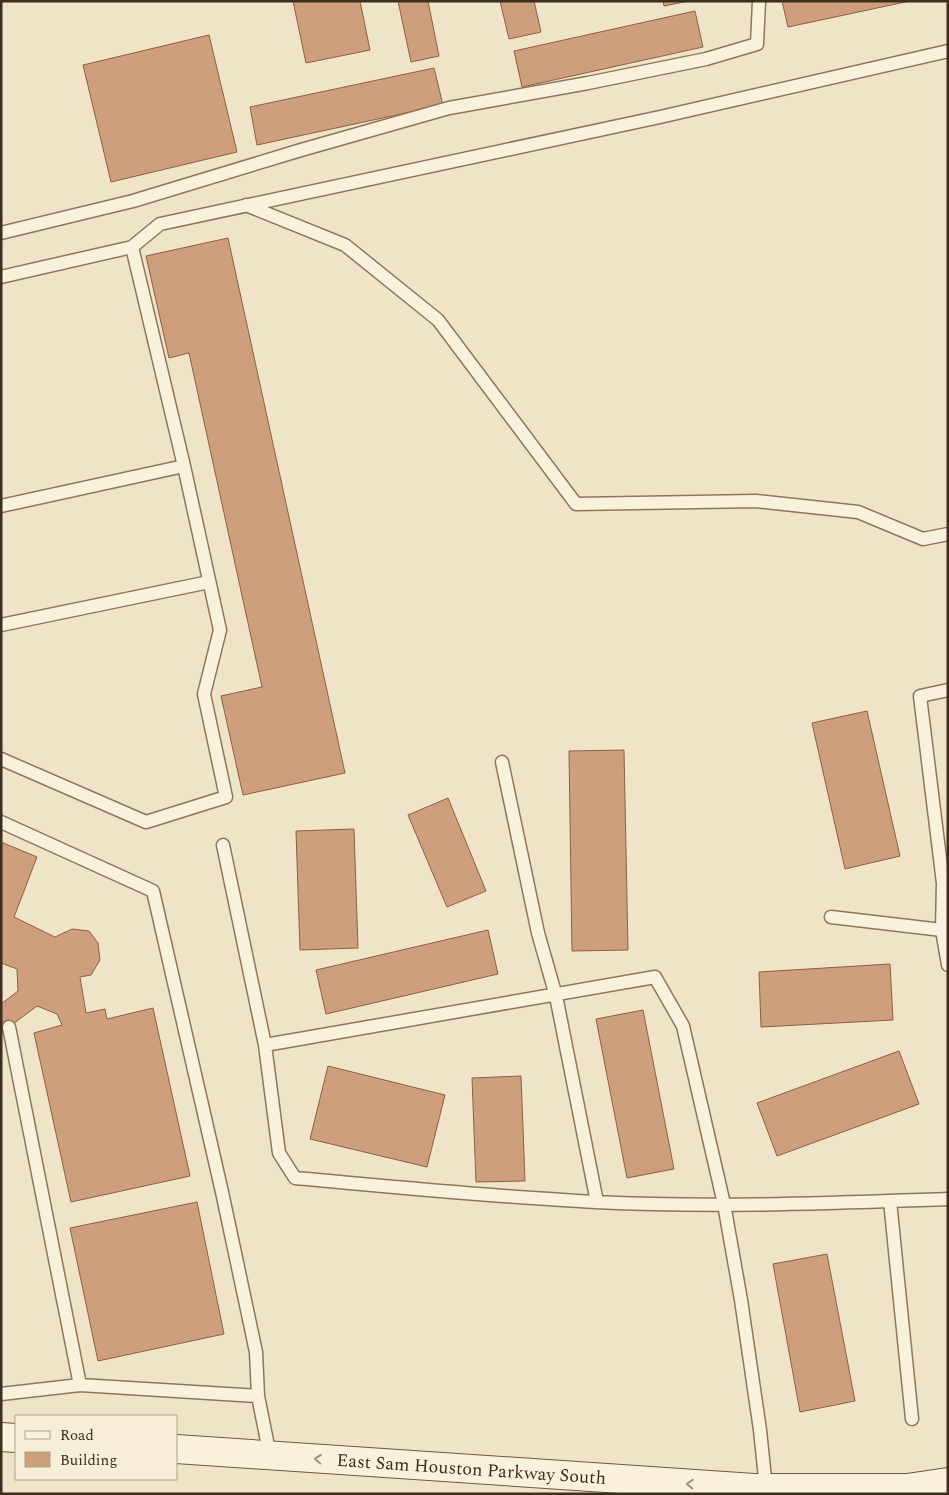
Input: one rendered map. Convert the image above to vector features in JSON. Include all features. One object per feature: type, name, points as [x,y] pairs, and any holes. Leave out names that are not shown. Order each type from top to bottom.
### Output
[{"type":"main road","points":[[1,1437],[15,1438]]},
{"type":"main road","name":"East Sam Houston Parkway South","points":[[178,1449],[766,1488],[908,1488],[948,1482]]},
{"type":"lane","points":[[1,233],[133,201],[449,108],[706,59],[756,44],[759,1]]},
{"type":"lane","points":[[1,277],[132,248],[160,224],[650,119],[948,51]]},
{"type":"lane","points":[[246,205],[346,245],[438,320],[576,504],[756,501],[858,512],[922,539],[948,534]]},
{"type":"lane","points":[[1,759],[146,822],[226,797],[204,694],[220,630],[184,466],[132,248]]},
{"type":"lane","points":[[1,506],[184,466]]},
{"type":"lane","points":[[1,625],[210,582]]},
{"type":"lane","points":[[948,690],[920,696],[943,883],[948,965]]},
{"type":"lane","points":[[502,762],[538,933],[556,996],[597,1202]]},
{"type":"lane","points":[[1,822],[153,892],[222,1192],[256,1352],[258,1396],[270,1456]]},
{"type":"lane","points":[[223,845],[265,1045],[279,1152],[294,1178],[470,1194],[597,1202],[724,1204],[948,1199]]},
{"type":"lane","points":[[831,917],[945,930]]},
{"type":"lane","points":[[265,1045],[556,996],[655,977],[683,1026],[724,1204],[741,1300],[760,1430],[766,1488]]},
{"type":"lane","points":[[9,1027],[80,1385]]},
{"type":"lane","points":[[890,1201],[912,1419]]},
{"type":"lane","points":[[1,1394],[80,1385],[258,1396]]},
{"type":"building","points":[[293,1],[360,1],[370,50],[306,63]]},
{"type":"building","points":[[398,1],[428,1],[439,56],[411,62]]},
{"type":"building","points":[[500,1],[534,1],[541,32],[509,39]]},
{"type":"building","points":[[663,1],[689,1],[664,6]]},
{"type":"building","points":[[782,1],[910,1],[788,27]]},
{"type":"building","points":[[695,11],[703,47],[522,87],[514,51]]},
{"type":"building","points":[[209,35],[237,152],[111,182],[83,65]]},
{"type":"building","points":[[434,68],[443,105],[257,145],[250,107]]},
{"type":"building","points":[[228,238],[345,773],[243,795],[221,696],[262,687],[189,353],[169,358],[146,256]]},
{"type":"building","points":[[867,711],[900,856],[845,869],[812,723]]},
{"type":"building","points":[[624,750],[628,950],[572,951],[569,751]]},
{"type":"building","points":[[448,798],[486,891],[447,907],[408,815]]},
{"type":"building","points":[[354,829],[358,948],[300,950],[296,831]]},
{"type":"building","points":[[1,842],[37,857],[14,917],[55,937],[72,929],[89,931],[98,943],[100,960],[91,975],[80,977],[86,1013],[105,1009],[107,1019],[153,1008],[190,1176],[71,1202],[34,1033],[62,1025],[57,1014],[37,1006],[1,1033],[1,1004],[18,991],[17,969],[1,963]]},
{"type":"building","points":[[488,930],[498,974],[326,1014],[316,970]]},
{"type":"building","points":[[890,964],[893,1020],[761,1027],[759,972]]},
{"type":"building","points":[[643,1010],[674,1169],[627,1178],[596,1019]]},
{"type":"building","points":[[899,1051],[919,1104],[777,1156],[757,1103]]},
{"type":"building","points":[[328,1066],[445,1095],[427,1167],[310,1139]]},
{"type":"building","points":[[521,1076],[525,1181],[476,1182],[472,1078]]},
{"type":"building","points":[[197,1202],[224,1334],[98,1361],[70,1228]]},
{"type":"building","points":[[827,1254],[855,1401],[800,1412],[773,1264]]}]
